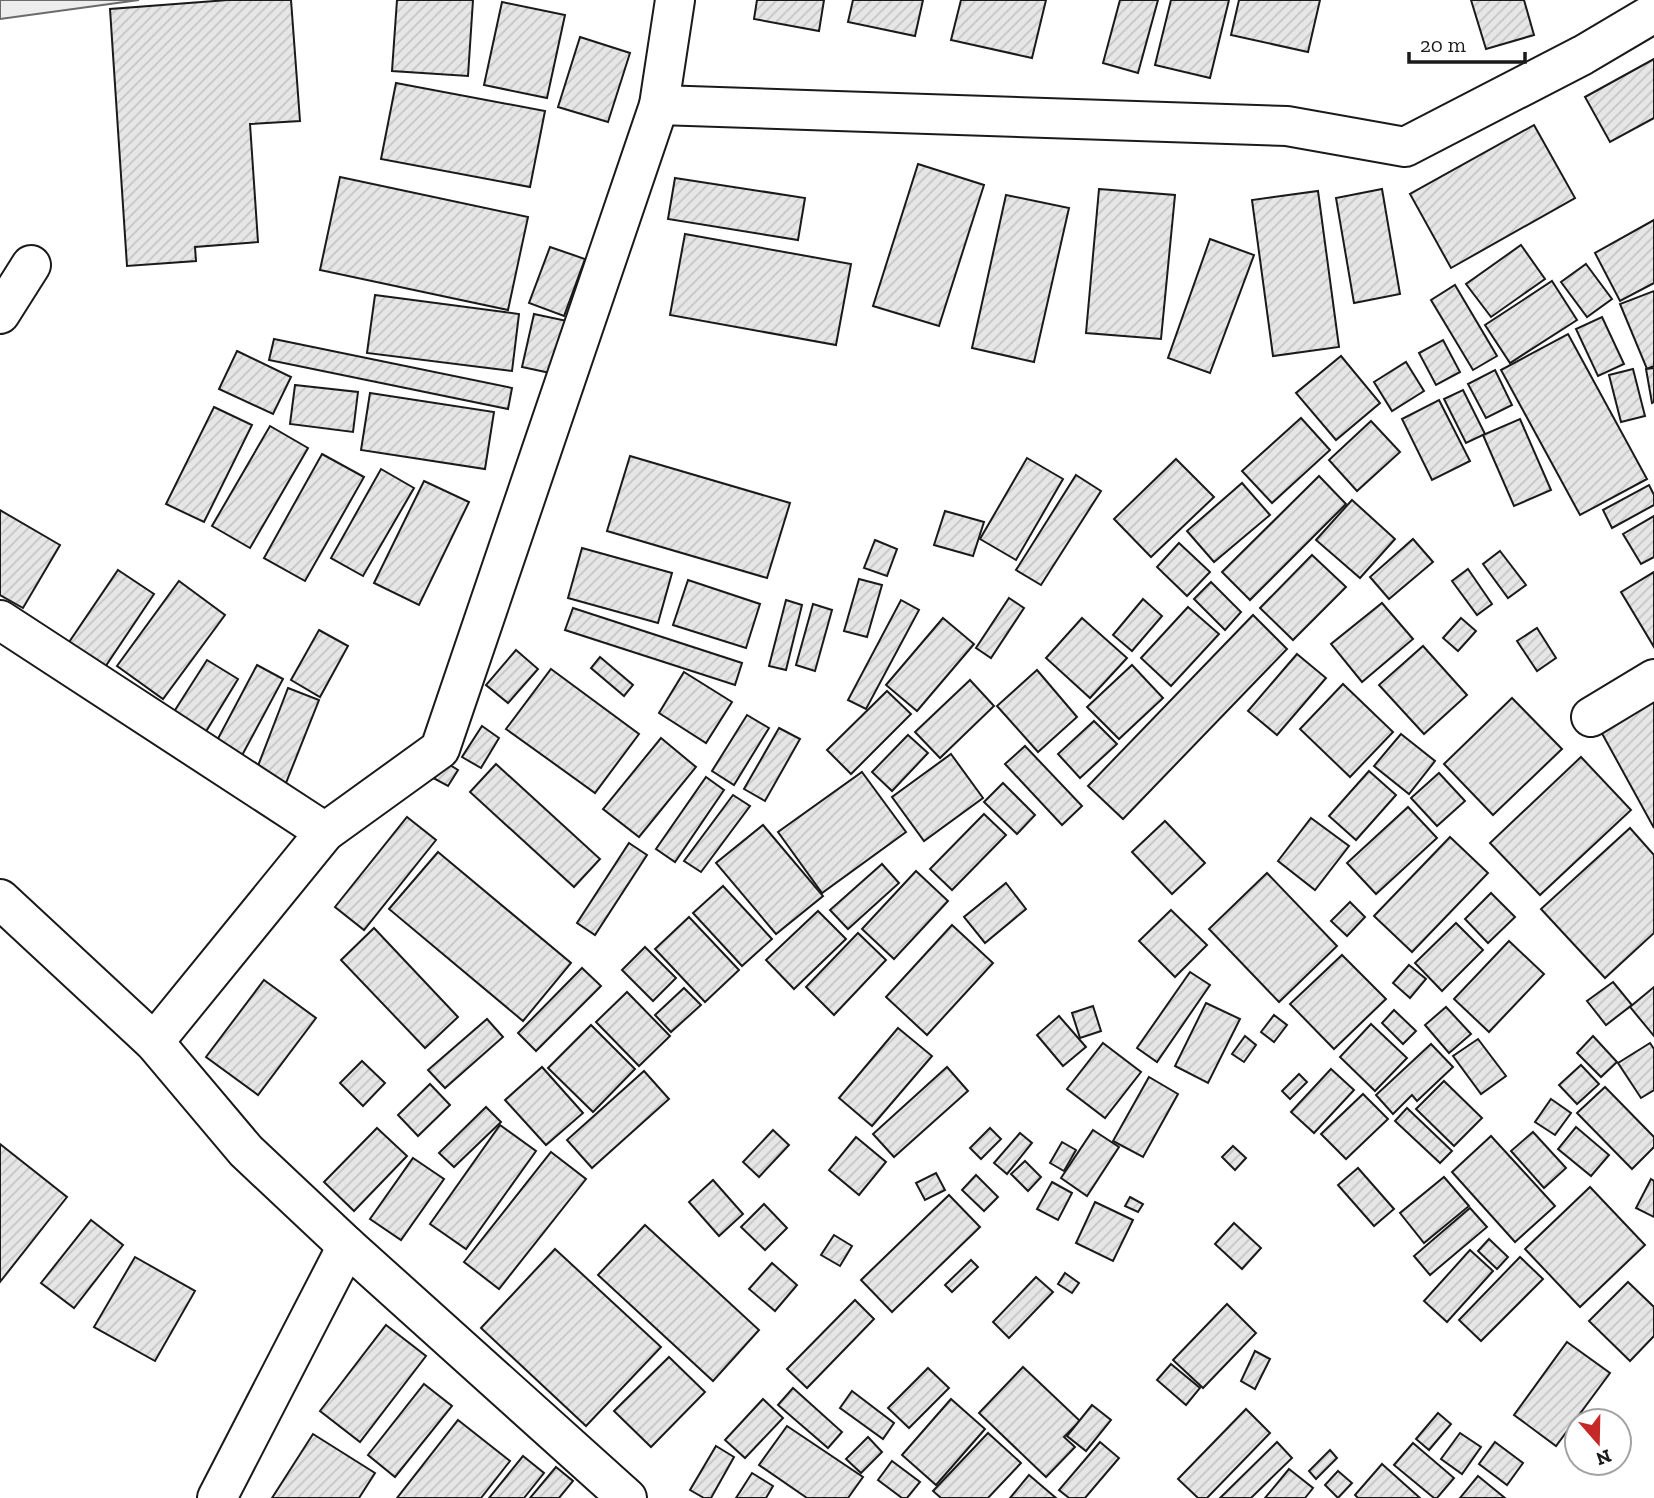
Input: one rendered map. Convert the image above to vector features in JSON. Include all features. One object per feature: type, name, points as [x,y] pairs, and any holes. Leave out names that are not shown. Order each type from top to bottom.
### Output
[{"type":"street","points":[[154,1042],[325,832],[440,749],[659,105],[675,0]]},
{"type":"street","points":[[659,105],[1287,126],[1405,147],[1583,55],[1654,13]]},
{"type":"street","points":[[0,314],[30,265]]},
{"type":"street","points":[[0,621],[325,832]]},
{"type":"street","points":[[1591,717],[1654,679]]},
{"type":"street","points":[[0,899],[154,1042],[246,1151],[347,1246],[627,1498]]},
{"type":"street","points":[[217,1498],[347,1246]]},
{"type":"shaded area","points":[[0,0],[139,0],[0,19]]},
{"type":"building","points":[[228,0],[291,0],[300,121],[250,124],[258,242],[195,247],[196,261],[127,266],[110,9]]},
{"type":"building","points":[[397,0],[473,0],[468,76],[392,71]]},
{"type":"building","points":[[757,0],[824,0],[819,31],[754,19]]},
{"type":"building","points":[[853,0],[923,0],[915,36],[848,22]]},
{"type":"building","points":[[961,0],[1046,0],[1032,58],[951,40]]},
{"type":"building","points":[[1120,0],[1158,0],[1138,73],[1103,63]]},
{"type":"building","points":[[1171,0],[1229,0],[1210,78],[1155,65]]},
{"type":"building","points":[[1239,0],[1320,0],[1308,52],[1231,35]]},
{"type":"building","points":[[1471,0],[1524,0],[1534,35],[1486,49]]},
{"type":"building","points":[[502,2],[565,15],[547,98],[484,85]]},
{"type":"building","points":[[580,37],[630,53],[608,122],[558,107]]},
{"type":"building","points":[[1654,59],[1654,118],[1610,142],[1585,97]]},
{"type":"building","points":[[396,83],[545,111],[530,187],[381,159]]},
{"type":"building","points":[[1534,125],[1575,198],[1451,268],[1410,194]]},
{"type":"building","points":[[918,164],[984,185],[939,326],[873,306]]},
{"type":"building","points":[[340,177],[528,217],[508,310],[320,270]]},
{"type":"building","points":[[675,178],[805,198],[798,240],[668,219]]},
{"type":"building","points":[[1099,189],[1175,195],[1161,339],[1086,333]]},
{"type":"building","points":[[1382,189],[1400,294],[1354,303],[1336,198]]},
{"type":"building","points":[[1318,191],[1339,347],[1273,356],[1252,200]]},
{"type":"building","points":[[1006,195],[1069,208],[1034,362],[972,348]]},
{"type":"building","points":[[1654,220],[1654,283],[1620,301],[1595,253]]},
{"type":"building","points":[[685,234],[851,264],[836,345],[670,315]]},
{"type":"building","points":[[1210,239],[1254,255],[1210,373],[1168,358]]},
{"type":"building","points":[[1521,245],[1545,279],[1491,317],[1466,284]]},
{"type":"building","points":[[550,247],[585,259],[564,316],[529,303]]},
{"type":"building","points":[[1586,264],[1612,299],[1587,317],[1561,282]]},
{"type":"building","points":[[1552,281],[1577,320],[1510,363],[1485,325]]},
{"type":"building","points":[[1455,285],[1497,356],[1473,370],[1431,300]]},
{"type":"building","points":[[1654,291],[1654,366],[1647,369],[1620,304]]},
{"type":"building","points":[[375,295],[519,314],[512,371],[367,353]]},
{"type":"building","points":[[534,314],[567,321],[555,374],[522,367]]},
{"type":"building","points":[[1602,317],[1624,364],[1598,376],[1576,329]]},
{"type":"building","points":[[1568,334],[1647,479],[1580,515],[1501,370]]},
{"type":"building","points":[[274,339],[512,388],[508,409],[269,360]]},
{"type":"building","points":[[1443,340],[1460,372],[1436,385],[1419,353]]},
{"type":"building","points":[[237,351],[291,377],[273,414],[219,389]]},
{"type":"building","points":[[1341,356],[1380,403],[1336,440],[1296,393]]},
{"type":"building","points":[[1406,362],[1424,391],[1392,411],[1374,382]]},
{"type":"building","points":[[1654,368],[1654,402],[1652,403],[1646,369]]},
{"type":"building","points":[[1633,369],[1645,416],[1621,422],[1609,375]]},
{"type":"building","points":[[1495,370],[1512,405],[1486,418],[1468,384]]},
{"type":"building","points":[[295,385],[358,392],[353,432],[290,424]]},
{"type":"building","points":[[1463,390],[1485,434],[1466,443],[1444,399]]},
{"type":"building","points":[[370,393],[494,412],[485,469],[361,450]]},
{"type":"building","points":[[1439,400],[1470,461],[1432,480],[1402,419]]},
{"type":"building","points":[[214,407],[252,425],[204,522],[166,504]]},
{"type":"building","points":[[1301,418],[1330,450],[1272,503],[1242,471]]},
{"type":"building","points":[[1520,419],[1551,490],[1514,506],[1483,435]]},
{"type":"building","points":[[1371,421],[1400,452],[1357,491],[1329,460]]},
{"type":"building","points":[[270,426],[308,448],[250,548],[212,526]]},
{"type":"building","points":[[322,454],[364,477],[305,581],[264,558]]},
{"type":"building","points":[[630,456],[790,503],[767,578],[607,531]]},
{"type":"building","points":[[1027,458],[1063,479],[1016,560],[980,539]]},
{"type":"building","points":[[1176,459],[1214,497],[1151,557],[1114,519]]},
{"type":"building","points":[[381,469],[414,488],[363,576],[331,558]]},
{"type":"building","points":[[1076,475],[1101,491],[1041,585],[1016,570]]},
{"type":"building","points":[[1319,476],[1346,504],[1250,600],[1222,572]]},
{"type":"building","points":[[424,481],[469,502],[419,605],[374,583]]},
{"type":"building","points":[[1242,483],[1270,515],[1214,562],[1187,531]]},
{"type":"building","points":[[1649,485],[1654,495],[1654,505],[1612,528],[1603,510]]},
{"type":"building","points":[[1352,500],[1395,539],[1360,578],[1316,540]]},
{"type":"building","points":[[0,510],[60,545],[23,608],[0,595]]},
{"type":"building","points":[[945,511],[984,522],[973,556],[934,545]]},
{"type":"building","points":[[1654,516],[1654,557],[1641,564],[1623,534]]},
{"type":"building","points":[[1413,539],[1433,562],[1389,599],[1370,577]]},
{"type":"building","points":[[875,540],[897,549],[887,576],[864,568]]},
{"type":"building","points":[[1179,543],[1210,572],[1187,596],[1157,567]]},
{"type":"building","points":[[582,548],[672,573],[658,623],[568,598]]},
{"type":"building","points":[[1500,551],[1526,585],[1508,598],[1483,564]]},
{"type":"building","points":[[1312,555],[1346,587],[1293,640],[1260,608]]},
{"type":"building","points":[[1468,569],[1492,604],[1477,615],[1452,581]]},
{"type":"building","points":[[118,570],[154,594],[97,679],[61,654]]},
{"type":"building","points":[[1654,572],[1654,647],[1621,592]]},
{"type":"building","points":[[859,579],[882,585],[867,637],[844,631]]},
{"type":"building","points":[[688,580],[760,604],[746,648],[673,625]]},
{"type":"building","points":[[179,581],[225,615],[163,699],[117,666]]},
{"type":"building","points":[[1211,582],[1241,612],[1225,630],[1194,599]]},
{"type":"building","points":[[1009,598],[1024,608],[991,658],[976,648]]},
{"type":"building","points":[[1143,599],[1162,616],[1132,651],[1113,635]]},
{"type":"building","points":[[786,600],[802,605],[786,670],[769,666]]},
{"type":"building","points":[[901,600],[919,610],[866,709],[848,700]]},
{"type":"building","points":[[1382,603],[1413,639],[1362,682],[1331,644]]},
{"type":"building","points":[[813,604],[832,610],[815,671],[796,665]]},
{"type":"building","points":[[1188,607],[1219,634],[1171,686],[1141,658]]},
{"type":"building","points":[[573,608],[742,663],[735,685],[565,630]]},
{"type":"building","points":[[1253,615],[1287,649],[1123,819],[1088,786]]},
{"type":"building","points":[[943,618],[974,644],[917,711],[886,685]]},
{"type":"building","points":[[1082,618],[1127,658],[1090,698],[1046,658]]},
{"type":"building","points":[[1461,618],[1476,631],[1458,651],[1443,638]]},
{"type":"building","points":[[1537,628],[1556,658],[1537,671],[1517,641]]},
{"type":"building","points":[[319,630],[348,646],[320,697],[291,680]]},
{"type":"building","points":[[1423,646],[1467,695],[1424,734],[1379,685]]},
{"type":"building","points":[[516,650],[538,669],[508,703],[486,685]]},
{"type":"building","points":[[1297,654],[1326,678],[1277,735],[1248,711]]},
{"type":"building","points":[[600,657],[633,685],[624,696],[591,668]]},
{"type":"building","points":[[207,660],[238,679],[202,738],[170,718]]},
{"type":"building","points":[[257,665],[283,679],[239,761],[213,748]]},
{"type":"building","points":[[1132,665],[1163,698],[1119,739],[1087,707]]},
{"type":"building","points":[[551,669],[639,734],[595,793],[506,729]]},
{"type":"building","points":[[1037,670],[1077,717],[1038,752],[997,706]]},
{"type":"building","points":[[684,672],[732,702],[706,743],[659,713]]},
{"type":"building","points":[[970,680],[994,706],[940,758],[915,732]]},
{"type":"building","points":[[1343,684],[1393,732],[1350,777],[1300,729]]},
{"type":"building","points":[[288,688],[319,700],[286,783],[256,771]]},
{"type":"building","points":[[887,691],[911,714],[851,774],[827,750]]},
{"type":"building","points":[[1512,698],[1562,749],[1493,815],[1444,764]]},
{"type":"building","points":[[1654,698],[1654,828],[1599,728]]},
{"type":"building","points":[[747,715],[769,728],[734,785],[712,771]]},
{"type":"building","points":[[1094,721],[1117,744],[1080,778],[1058,754]]},
{"type":"building","points":[[482,726],[499,738],[481,768],[462,757]]},
{"type":"building","points":[[779,728],[800,739],[765,801],[744,789]]},
{"type":"building","points":[[1401,734],[1435,761],[1409,794],[1374,766]]},
{"type":"building","points":[[908,735],[928,753],[892,791],[872,772]]},
{"type":"building","points":[[661,738],[696,767],[639,837],[603,809]]},
{"type":"building","points":[[1025,746],[1082,806],[1062,825],[1005,764]]},
{"type":"building","points":[[951,754],[983,798],[924,841],[892,797]]},
{"type":"building","points":[[434,755],[458,770],[448,786],[424,773]]},
{"type":"building","points":[[1581,757],[1631,810],[1540,895],[1490,843]]},
{"type":"building","points":[[496,764],[600,859],[574,887],[470,792]]},
{"type":"building","points":[[1369,771],[1396,795],[1356,840],[1329,816]]},
{"type":"building","points":[[862,772],[906,832],[822,893],[778,832]]},
{"type":"building","points":[[1439,773],[1465,801],[1437,826],[1411,798]]},
{"type":"building","points":[[706,777],[724,790],[675,862],[656,849]]},
{"type":"building","points":[[1003,783],[1035,815],[1017,834],[984,802]]},
{"type":"building","points":[[733,795],[750,806],[701,872],[684,861]]},
{"type":"building","points":[[1408,807],[1437,838],[1376,894],[1347,863]]},
{"type":"building","points":[[984,814],[1006,835],[952,890],[930,869]]},
{"type":"building","points":[[407,817],[436,840],[364,930],[335,907]]},
{"type":"building","points":[[1311,818],[1349,846],[1315,890],[1278,861]]},
{"type":"building","points":[[1165,821],[1205,863],[1172,894],[1132,852]]},
{"type":"building","points":[[763,825],[823,896],[776,934],[716,863]]},
{"type":"building","points":[[1630,828],[1654,855],[1654,933],[1605,978],[1541,909]]},
{"type":"building","points":[[1450,837],[1488,873],[1412,952],[1374,916]]},
{"type":"building","points":[[629,843],[647,855],[595,935],[577,923]]},
{"type":"building","points":[[438,852],[571,963],[523,1021],[389,909]]},
{"type":"building","points":[[882,864],[899,883],[848,929],[830,910]]},
{"type":"building","points":[[916,871],[948,901],[894,959],[862,929]]},
{"type":"building","points":[[1267,873],[1337,946],[1279,1002],[1209,929]]},
{"type":"building","points":[[1006,883],[1026,909],[985,943],[964,917]]},
{"type":"building","points":[[723,886],[772,939],[742,966],[693,913]]},
{"type":"building","points":[[1491,893],[1515,917],[1488,943],[1465,919]]},
{"type":"building","points":[[1350,902],[1365,917],[1347,936],[1331,921]]},
{"type":"building","points":[[1171,910],[1207,945],[1175,977],[1139,941]]},
{"type":"building","points":[[818,911],[846,939],[794,989],[766,960]]},
{"type":"building","points":[[689,917],[739,970],[705,1002],[655,949]]},
{"type":"building","points":[[1456,923],[1483,950],[1442,991],[1415,963]]},
{"type":"building","points":[[952,925],[993,963],[927,1035],[886,997]]},
{"type":"building","points":[[374,928],[458,1017],[425,1048],[341,960]]},
{"type":"building","points":[[858,933],[886,960],[834,1015],[806,987]]},
{"type":"building","points":[[1509,941],[1544,974],[1489,1032],[1454,999]]},
{"type":"building","points":[[645,947],[676,978],[653,1001],[622,970]]},
{"type":"building","points":[[1342,955],[1386,999],[1334,1049],[1290,1004]]},
{"type":"building","points":[[1409,965],[1426,979],[1410,998],[1393,983]]},
{"type":"building","points":[[582,968],[601,986],[536,1051],[518,1033]]},
{"type":"building","points":[[1190,972],[1210,985],[1157,1062],[1137,1048]]},
{"type":"building","points":[[264,980],[316,1018],[258,1095],[206,1057]]},
{"type":"building","points":[[1613,982],[1632,1005],[1606,1025],[1587,1001]]},
{"type":"building","points":[[1654,987],[1654,1036],[1630,1007]]},
{"type":"building","points":[[684,988],[701,1005],[671,1032],[655,1015]]},
{"type":"building","points":[[627,992],[670,1036],[639,1066],[596,1022]]},
{"type":"building","points":[[1206,1003],[1240,1019],[1208,1083],[1175,1066]]},
{"type":"building","points":[[1093,1006],[1101,1031],[1080,1038],[1072,1013]]},
{"type":"building","points":[[1446,1007],[1471,1034],[1449,1053],[1425,1025]]},
{"type":"building","points":[[1394,1010],[1416,1031],[1403,1044],[1382,1023]]},
{"type":"building","points":[[1274,1015],[1287,1025],[1274,1042],[1261,1032]]},
{"type":"building","points":[[1059,1016],[1086,1047],[1063,1066],[1037,1035]]},
{"type":"building","points":[[487,1019],[503,1037],[445,1088],[428,1070]]},
{"type":"building","points":[[1371,1024],[1407,1058],[1375,1091],[1340,1057]]},
{"type":"building","points":[[591,1025],[635,1069],[593,1112],[548,1068]]},
{"type":"building","points":[[898,1028],[932,1056],[872,1126],[839,1098]]},
{"type":"building","points":[[1245,1036],[1256,1045],[1244,1062],[1232,1054]]},
{"type":"building","points":[[1593,1036],[1617,1062],[1601,1077],[1577,1053]]},
{"type":"building","points":[[1478,1039],[1506,1076],[1481,1094],[1453,1056]]},
{"type":"building","points":[[1103,1043],[1141,1072],[1105,1118],[1067,1089]]},
{"type":"building","points":[[1650,1043],[1654,1049],[1654,1090],[1641,1098],[1618,1063]]},
{"type":"building","points":[[1431,1044],[1453,1067],[1417,1101],[1412,1095],[1393,1114],[1376,1095]]},
{"type":"building","points":[[362,1061],[385,1083],[363,1106],[340,1083]]},
{"type":"building","points":[[1581,1065],[1599,1084],[1577,1104],[1559,1085]]},
{"type":"building","points":[[542,1067],[583,1113],[546,1145],[505,1100]]},
{"type":"building","points":[[947,1067],[968,1091],[894,1157],[873,1134]]},
{"type":"building","points":[[1331,1069],[1354,1090],[1314,1133],[1291,1112]]},
{"type":"building","points":[[644,1071],[669,1099],[592,1168],[567,1140]]},
{"type":"building","points":[[1299,1074],[1307,1082],[1290,1099],[1282,1091]]},
{"type":"building","points":[[1149,1077],[1178,1094],[1143,1157],[1113,1141]]},
{"type":"building","points":[[1444,1081],[1482,1118],[1454,1146],[1416,1109]]},
{"type":"building","points":[[430,1084],[450,1105],[418,1136],[398,1115]]},
{"type":"building","points":[[1605,1087],[1654,1137],[1654,1147],[1632,1169],[1577,1113]]},
{"type":"building","points":[[1363,1094],[1388,1119],[1346,1159],[1321,1134]]},
{"type":"building","points":[[1551,1099],[1571,1113],[1555,1135],[1535,1122]]},
{"type":"building","points":[[486,1107],[501,1122],[454,1167],[439,1153]]},
{"type":"building","points":[[1407,1108],[1452,1151],[1440,1163],[1395,1121]]},
{"type":"building","points":[[500,1125],[536,1151],[466,1249],[430,1224]]},
{"type":"building","points":[[1576,1127],[1609,1155],[1591,1176],[1558,1149]]},
{"type":"building","points":[[377,1128],[407,1156],[354,1211],[324,1182]]},
{"type":"building","points":[[990,1128],[1001,1139],[981,1159],[970,1148]]},
{"type":"building","points":[[773,1130],[789,1145],[759,1177],[743,1162]]},
{"type":"building","points":[[1093,1130],[1119,1147],[1087,1196],[1061,1178]]},
{"type":"building","points":[[1533,1132],[1566,1168],[1544,1188],[1511,1151]]},
{"type":"building","points":[[1020,1133],[1032,1143],[1007,1174],[994,1163]]},
{"type":"building","points":[[1491,1136],[1555,1206],[1515,1242],[1452,1172]]},
{"type":"building","points":[[856,1137],[886,1162],[859,1195],[829,1170]]},
{"type":"building","points":[[1062,1142],[1076,1150],[1064,1171],[1050,1163]]},
{"type":"building","points":[[0,1144],[67,1197],[0,1282]]},
{"type":"building","points":[[1233,1146],[1246,1158],[1235,1170],[1222,1157]]},
{"type":"building","points":[[551,1152],[586,1179],[499,1289],[464,1262]]},
{"type":"building","points":[[413,1158],[444,1179],[401,1240],[370,1219]]},
{"type":"building","points":[[1025,1161],[1041,1177],[1028,1191],[1011,1174]]},
{"type":"building","points":[[1358,1168],[1394,1209],[1374,1226],[1338,1185]]},
{"type":"building","points":[[936,1173],[945,1190],[925,1200],[916,1183]]},
{"type":"building","points":[[976,1175],[998,1197],[984,1211],[962,1190]]},
{"type":"building","points":[[1444,1177],[1469,1206],[1424,1243],[1400,1213]]},
{"type":"building","points":[[1651,1179],[1654,1181],[1654,1217],[1636,1208]]},
{"type":"building","points":[[713,1180],[743,1214],[719,1236],[689,1202]]},
{"type":"building","points":[[1052,1182],[1072,1193],[1058,1220],[1037,1209]]},
{"type":"building","points":[[1590,1187],[1645,1245],[1580,1307],[1525,1249]]},
{"type":"building","points":[[949,1195],[980,1227],[892,1312],[861,1280]]},
{"type":"building","points":[[1130,1197],[1143,1204],[1138,1212],[1125,1206]]},
{"type":"building","points":[[1095,1202],[1133,1220],[1113,1261],[1076,1243]]},
{"type":"building","points":[[764,1204],[787,1228],[765,1250],[741,1227]]},
{"type":"building","points":[[1470,1208],[1487,1227],[1430,1275],[1414,1256]]},
{"type":"building","points":[[91,1220],[123,1245],[74,1308],[41,1283]]},
{"type":"building","points":[[1234,1223],[1261,1248],[1242,1269],[1215,1244]]},
{"type":"building","points":[[645,1225],[759,1330],[713,1381],[598,1275]]},
{"type":"building","points":[[834,1235],[852,1246],[840,1266],[821,1255]]},
{"type":"building","points":[[1489,1239],[1508,1257],[1497,1269],[1478,1251]]},
{"type":"building","points":[[555,1249],[661,1347],[586,1426],[481,1328]]},
{"type":"building","points":[[1470,1250],[1493,1271],[1447,1322],[1424,1301]]},
{"type":"building","points":[[135,1257],[195,1291],[155,1361],[94,1327]]},
{"type":"building","points":[[1520,1257],[1543,1279],[1481,1341],[1459,1320]]},
{"type":"building","points":[[971,1260],[978,1267],[952,1292],[945,1285]]},
{"type":"building","points":[[772,1263],[797,1285],[775,1311],[749,1289]]},
{"type":"building","points":[[1065,1273],[1079,1283],[1072,1293],[1058,1284]]},
{"type":"building","points":[[1036,1277],[1053,1292],[1009,1338],[993,1322]]},
{"type":"building","points":[[1628,1282],[1654,1307],[1654,1336],[1630,1361],[1589,1321]]},
{"type":"building","points":[[855,1300],[874,1319],[807,1388],[787,1369]]},
{"type":"building","points":[[1227,1304],[1256,1333],[1203,1388],[1173,1360]]},
{"type":"building","points":[[386,1325],[426,1356],[360,1442],[320,1411]]},
{"type":"building","points":[[1567,1342],[1610,1373],[1585,1407],[1563,1407],[1563,1437],[1556,1446],[1514,1415]]},
{"type":"building","points":[[1255,1351],[1270,1359],[1255,1389],[1241,1381]]},
{"type":"building","points":[[669,1357],[705,1392],[651,1447],[614,1411]]},
{"type":"building","points":[[1171,1364],[1200,1388],[1186,1405],[1157,1380]]},
{"type":"building","points":[[1023,1367],[1080,1421],[1064,1437],[1075,1447],[1046,1477],[979,1413]]},
{"type":"building","points":[[928,1368],[949,1388],[909,1428],[888,1408]]},
{"type":"building","points":[[424,1384],[452,1406],[395,1477],[368,1455]]},
{"type":"building","points":[[793,1388],[842,1432],[828,1448],[778,1405]]},
{"type":"building","points":[[852,1391],[894,1423],[883,1439],[840,1408]]},
{"type":"building","points":[[763,1399],[783,1418],[745,1458],[725,1440]]},
{"type":"building","points":[[951,1399],[985,1429],[936,1485],[902,1455]]},
{"type":"building","points":[[1092,1405],[1111,1420],[1086,1451],[1067,1436]]},
{"type":"building","points":[[1246,1409],[1270,1433],[1207,1498],[1198,1498],[1178,1479]]},
{"type":"building","points":[[1438,1413],[1451,1424],[1429,1450],[1416,1439]]},
{"type":"building","points":[[458,1420],[510,1461],[481,1498],[397,1498]]},
{"type":"building","points":[[787,1426],[863,1477],[848,1498],[807,1498],[759,1465]]},
{"type":"building","points":[[988,1433],[1021,1463],[988,1498],[941,1498],[933,1491]]},
{"type":"building","points":[[1460,1433],[1481,1447],[1462,1474],[1441,1459]]},
{"type":"building","points":[[313,1434],[375,1473],[359,1498],[272,1498]]},
{"type":"building","points":[[868,1437],[882,1452],[861,1473],[846,1459]]},
{"type":"building","points":[[1100,1442],[1119,1458],[1085,1498],[1069,1498],[1059,1490]]},
{"type":"building","points":[[1277,1442],[1292,1458],[1251,1498],[1220,1498]]},
{"type":"building","points":[[1495,1442],[1523,1463],[1507,1485],[1479,1464]]},
{"type":"building","points":[[1413,1443],[1454,1478],[1437,1498],[1394,1465]]},
{"type":"building","points":[[716,1446],[734,1457],[711,1498],[704,1498],[690,1490]]},
{"type":"building","points":[[1330,1450],[1337,1458],[1316,1479],[1309,1471]]},
{"type":"building","points":[[523,1456],[544,1473],[524,1498],[489,1498]]},
{"type":"building","points":[[892,1461],[920,1482],[907,1498],[902,1498],[878,1480]]},
{"type":"building","points":[[1382,1464],[1420,1498],[1358,1498],[1355,1495]]},
{"type":"building","points":[[556,1467],[573,1481],[559,1498],[530,1498]]},
{"type":"building","points":[[1289,1469],[1313,1488],[1305,1498],[1265,1498]]},
{"type":"building","points":[[1338,1471],[1352,1483],[1338,1498],[1325,1485]]},
{"type":"building","points":[[752,1473],[773,1486],[766,1498],[736,1498]]},
{"type":"building","points":[[1029,1475],[1056,1498],[1010,1498]]},
{"type":"building","points":[[1478,1476],[1505,1498],[1460,1498]]}]
